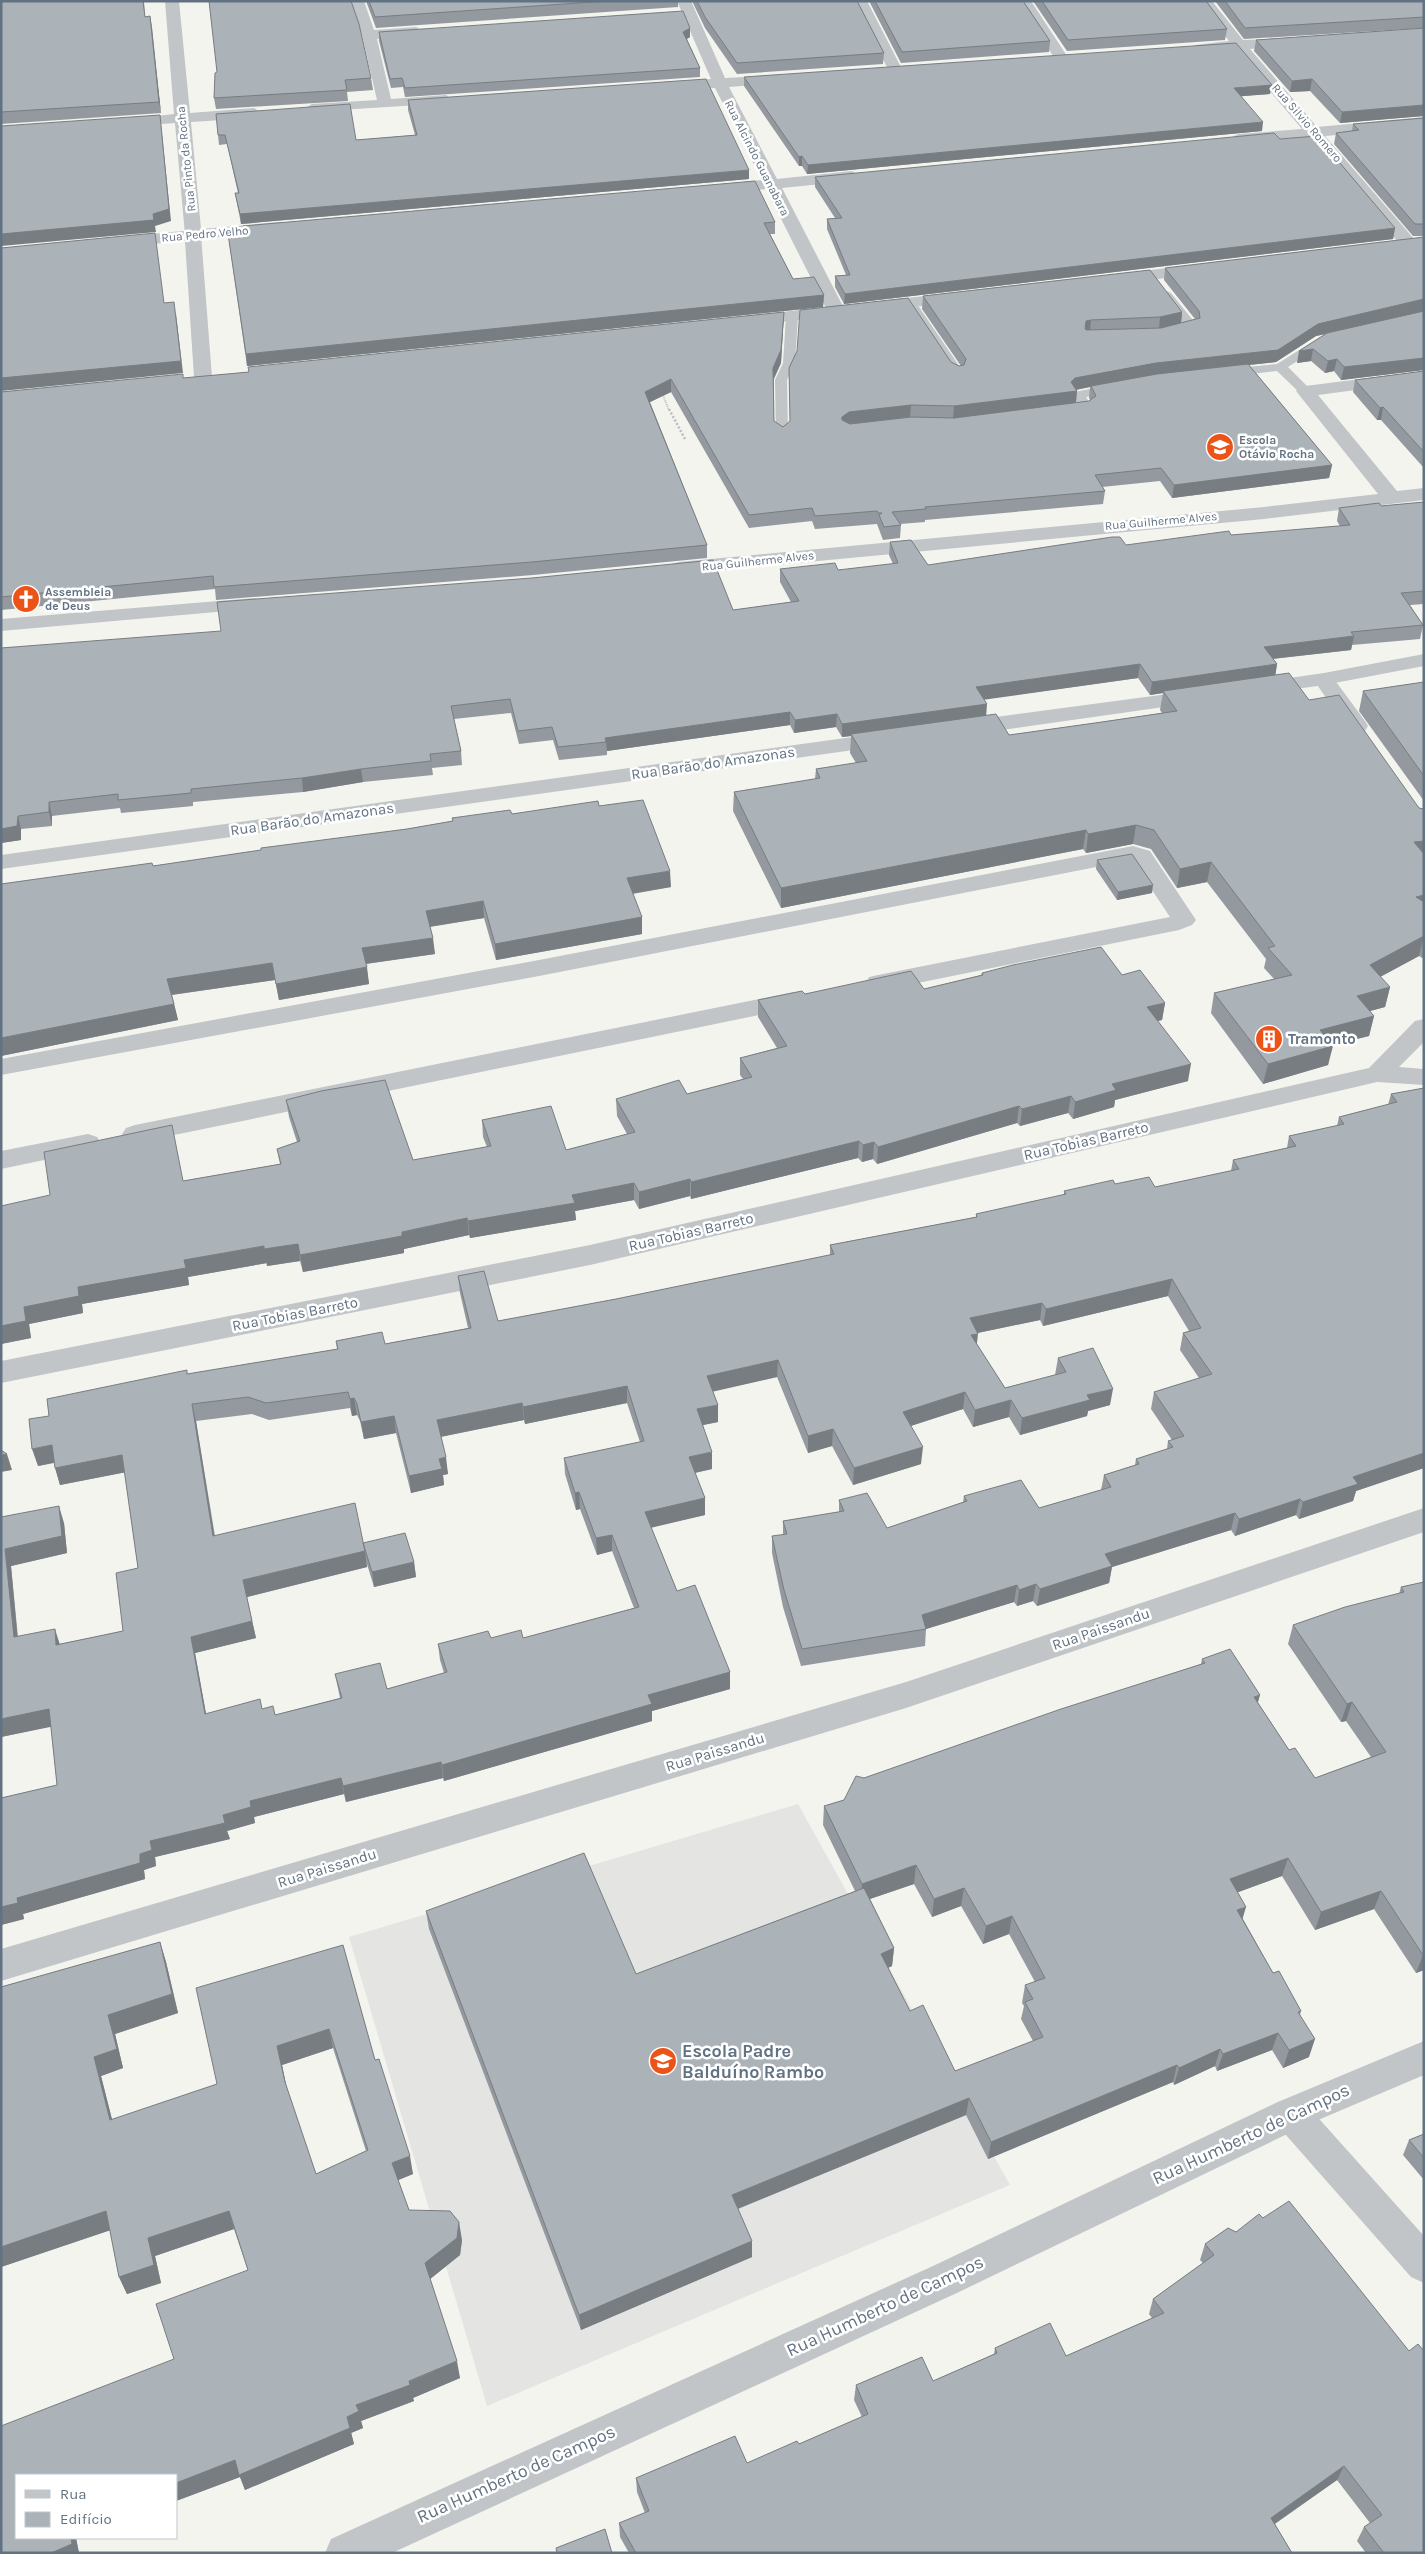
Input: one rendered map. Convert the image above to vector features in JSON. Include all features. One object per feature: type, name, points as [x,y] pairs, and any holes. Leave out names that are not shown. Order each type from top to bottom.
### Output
[{"type":"street","name":"Rua Pinto da Rocha","points":[[172,1],[193,235],[203,378]]},
{"type":"street","points":[[357,1],[369,35],[385,104]]},
{"type":"street","points":[[860,1],[896,70]]},
{"type":"street","points":[[1024,1],[1062,59]]},
{"type":"street","name":"Rua Silvio Romero","points":[[1205,1],[1239,45],[1315,132],[1417,243]]},
{"type":"street","points":[[670,14],[687,7]]},
{"type":"street","name":"Rua Alcindo Guanabara","points":[[687,7],[720,83],[837,312]]},
{"type":"street","points":[[369,35],[428,31]]},
{"type":"street","points":[[1190,49],[1307,40]]},
{"type":"street","points":[[1042,60],[1081,57]]},
{"type":"street","points":[[876,72],[916,69]]},
{"type":"street","points":[[661,87],[798,78]]},
{"type":"street","points":[[298,110],[464,99]]},
{"type":"street","points":[[143,121],[269,112]]},
{"type":"street","points":[[1226,140],[1424,122]]},
{"type":"street","points":[[700,190],[869,175]]},
{"type":"street","name":"Rua Pedro Velho","points":[[107,243],[293,226]]},
{"type":"street","points":[[1390,246],[1417,243]]},
{"type":"street","points":[[1100,281],[1221,266]]},
{"type":"street","points":[[734,322],[977,295]]},
{"type":"street","points":[[184,380],[221,376]]},
{"type":"street","points":[[1304,391],[1424,376]]},
{"type":"street","points":[[1304,391],[1392,498]]},
{"type":"street","name":"Rua Guilherme Alves","points":[[660,570],[1264,512],[1424,494]]},
{"type":"street","points":[[1,625],[274,603]]},
{"type":"street","points":[[1245,690],[1324,679],[1424,660]]},
{"type":"street","points":[[1324,679],[1368,742]]},
{"type":"street","points":[[949,731],[1215,694]]},
{"type":"street","name":"Rua Barão do Amazonas","points":[[1,862],[909,736]]},
{"type":"street","points":[[1,1067],[539,968],[1133,853],[1142,856],[1184,920],[1179,923],[1092,942],[857,988]]},
{"type":"street","points":[[1,1160],[818,995]]},
{"type":"street","points":[[1377,1074],[1424,1027]]},
{"type":"street","name":"Rua Tobias Barreto","points":[[1,1372],[590,1255],[1377,1074],[1424,1077]]},
{"type":"street","name":"Rua Paissandu","points":[[1,1966],[906,1695],[1424,1520]]},
{"type":"street","name":"Rua Humberto de Campos","points":[[345,2553],[946,2279],[1291,2114],[1424,2058]]},
{"type":"street","points":[[1291,2114],[1424,2264]]},
{"type":"lane","points":[[1151,274],[1192,327],[1159,334]]},
{"type":"lane","points":[[911,303],[958,373]]},
{"type":"lane","points":[[782,434],[781,380],[789,363],[792,316]]},
{"type":"lane","points":[[1213,374],[1280,367],[1320,341],[1330,339]]},
{"type":"lane","points":[[1280,367],[1304,391]]},
{"type":"lane","points":[[1059,411],[1087,408],[1078,394],[1131,385]]},
{"type":"path","points":[[662,393],[675,423],[685,439]]},
{"type":"shaded area","name":"Escola Padre Balduíno Rambo","points":[[798,1804],[1010,2185],[487,2406],[349,1937]]},
{"type":"building","points":[[1,1],[143,1],[145,17],[150,16],[159,102],[1,112]]},
{"type":"building","points":[[209,1],[351,1],[359,24],[371,78],[345,80],[347,90],[214,98],[215,73],[217,72]]},
{"type":"building","points":[[369,1],[607,1],[375,17]]},
{"type":"building","points":[[697,1],[857,1],[884,53],[737,63],[705,17]]},
{"type":"building","points":[[875,1],[1023,1],[1050,41],[902,52]]},
{"type":"building","points":[[1042,1],[1206,1],[1227,29],[1068,40]]},
{"type":"building","points":[[1225,1],[1424,1],[1424,17],[1245,28]]},
{"type":"building","points":[[683,11],[690,28],[683,32],[700,68],[405,88],[402,78],[390,79],[379,32]]},
{"type":"building","points":[[1424,28],[1424,105],[1342,112],[1312,79],[1292,81],[1256,40]]},
{"type":"building","points":[[1236,43],[1272,85],[1234,88],[1263,122],[808,165],[802,156],[799,157],[744,77]]},
{"type":"building","points":[[706,79],[749,170],[240,214],[235,193],[239,193],[225,135],[218,135],[216,114],[350,104],[356,140],[417,135],[408,100]]},
{"type":"building","points":[[160,115],[169,209],[153,214],[154,220],[1,234],[1,126]]},
{"type":"building","points":[[1424,118],[1424,224],[1415,224],[1336,133],[1359,130],[1353,124]]},
{"type":"building","points":[[1274,133],[1280,139],[1317,136],[1395,228],[845,294],[835,276],[850,275],[827,219],[842,218],[815,177]]},
{"type":"building","points":[[755,181],[775,222],[764,223],[793,279],[814,277],[824,295],[246,354],[228,234],[244,232],[243,226]]},
{"type":"building","points":[[155,233],[164,303],[174,302],[181,361],[1,378],[1,248]]},
{"type":"building","points":[[1424,237],[1424,299],[1318,324],[1278,350],[1156,363],[1075,378],[1071,382],[1077,391],[954,406],[911,405],[849,412],[842,417],[842,420],[850,424],[911,417],[954,418],[1089,401],[1096,396],[1091,386],[1157,374],[1248,364],[1332,465],[1174,485],[1161,468],[1095,475],[1105,491],[925,507],[926,509],[892,512],[901,525],[884,527],[879,515],[882,513],[877,511],[815,516],[812,508],[749,515],[671,379],[645,392],[707,545],[532,562],[214,587],[213,576],[1,597],[1,392],[183,374],[183,378],[249,372],[248,367],[784,312],[781,350],[773,368],[774,421],[783,427],[790,421],[789,368],[797,351],[800,310],[908,298],[951,362],[959,366],[964,365],[966,359],[923,296],[1150,270],[1182,312],[1160,317],[1091,320],[1086,321],[1085,329],[1161,328],[1200,318],[1199,311],[1165,268]]},
{"type":"building","points":[[1424,311],[1424,358],[1344,367],[1337,359],[1328,361],[1313,349],[1299,351],[1327,333]]},
{"type":"building","points":[[1424,371],[1424,452],[1383,407],[1380,408],[1355,380]]},
{"type":"building","points":[[1424,502],[1424,591],[1401,593],[1423,625],[1351,632],[1354,636],[1264,647],[1277,664],[1152,682],[1140,664],[976,687],[987,704],[842,724],[837,714],[795,720],[790,712],[605,738],[606,742],[558,747],[552,727],[518,731],[510,699],[451,706],[461,751],[430,754],[431,761],[302,778],[191,789],[191,793],[118,800],[118,794],[49,802],[49,812],[18,816],[17,826],[1,829],[1,648],[221,631],[217,602],[532,578],[713,560],[733,610],[799,601],[780,569],[835,563],[838,570],[898,563],[890,542],[911,540],[928,565],[1112,537],[1120,537],[1126,545],[1229,531],[1231,535],[1350,525],[1339,508],[1379,503],[1381,506]]},
{"type":"building","points":[[1289,673],[1309,700],[1339,695],[1419,808],[1424,809],[1424,841],[1414,842],[1424,854],[1424,895],[1416,897],[1424,902],[1424,936],[1370,965],[1390,987],[1357,996],[1374,1016],[1320,1030],[1333,1046],[1268,1064],[1214,993],[1292,975],[1268,948],[1275,946],[1211,862],[1180,869],[1154,830],[1136,825],[1088,834],[1086,830],[781,888],[734,792],[820,778],[816,769],[867,761],[851,734],[996,714],[1009,735],[1177,711],[1163,691]]},
{"type":"building","points":[[1424,682],[1424,776],[1363,691]]},
{"type":"building","points":[[643,800],[670,871],[627,878],[642,917],[495,944],[483,901],[426,911],[433,938],[362,948],[367,967],[276,984],[272,963],[167,979],[174,1004],[1,1038],[1,884],[152,863],[153,866],[261,850],[261,848],[407,829],[453,821],[452,818],[510,810],[512,814],[598,801],[599,806]]},
{"type":"building","points":[[1132,854],[1153,885],[1118,892],[1097,860]]},
{"type":"building","points":[[1101,947],[1122,975],[1140,970],[1165,1003],[1147,1007],[1191,1064],[1112,1084],[1116,1090],[1075,1102],[1071,1096],[1022,1109],[1019,1106],[878,1147],[874,1142],[863,1145],[859,1141],[691,1182],[690,1179],[639,1192],[634,1183],[572,1195],[575,1203],[468,1221],[467,1218],[402,1232],[402,1236],[300,1255],[298,1244],[264,1249],[264,1246],[184,1260],[186,1268],[78,1287],[79,1296],[24,1307],[26,1321],[1,1326],[1,1206],[50,1195],[44,1152],[172,1125],[183,1181],[281,1164],[277,1149],[300,1141],[286,1100],[321,1091],[385,1080],[413,1160],[491,1146],[482,1120],[551,1106],[566,1150],[635,1132],[616,1099],[679,1080],[687,1094],[752,1077],[740,1058],[787,1046],[758,1000],[802,991],[805,994],[911,971],[924,989],[983,975],[982,973],[1013,965]]},
{"type":"building","points":[[1424,1088],[1424,1453],[1353,1477],[1358,1484],[1303,1502],[1300,1499],[1239,1519],[1235,1513],[1105,1554],[1112,1566],[1040,1589],[1036,1584],[1019,1590],[1017,1585],[922,1615],[926,1629],[802,1649],[784,1590],[772,1536],[787,1534],[783,1521],[844,1511],[839,1500],[867,1493],[887,1528],[967,1501],[964,1496],[1021,1480],[1039,1508],[1111,1487],[1104,1475],[1139,1464],[1136,1459],[1173,1447],[1168,1441],[1184,1436],[1154,1392],[1212,1374],[1183,1333],[1201,1328],[1172,1279],[1046,1309],[1042,1303],[970,1318],[978,1334],[971,1335],[1005,1388],[1066,1372],[1058,1358],[1093,1348],[1113,1389],[1087,1395],[1090,1400],[1022,1418],[1011,1400],[975,1410],[965,1392],[903,1412],[923,1447],[854,1468],[833,1429],[808,1436],[778,1360],[707,1376],[718,1405],[697,1409],[712,1452],[689,1457],[705,1498],[645,1512],[677,1591],[695,1585],[730,1672],[648,1695],[652,1704],[442,1765],[441,1762],[343,1786],[341,1778],[250,1801],[251,1807],[223,1815],[225,1823],[150,1841],[152,1850],[140,1854],[140,1863],[17,1898],[18,1903],[1,1907],[1,1798],[57,1785],[49,1709],[1,1719],[1,1517],[59,1506],[62,1536],[5,1549],[14,1637],[55,1629],[56,1645],[123,1631],[116,1573],[138,1568],[122,1455],[55,1468],[52,1445],[32,1449],[29,1419],[49,1416],[47,1399],[187,1370],[187,1374],[338,1349],[336,1341],[382,1332],[385,1344],[471,1328],[458,1276],[484,1271],[498,1321],[616,1299],[834,1254],[830,1245],[977,1217],[976,1214],[1066,1194],[1064,1191],[1113,1180],[1115,1184],[1149,1177],[1155,1187],[1239,1169],[1233,1160],[1296,1146],[1289,1136],[1344,1124],[1339,1117],[1397,1102],[1391,1094]],"holes":[[[627,1386],[644,1441],[564,1458],[575,1493],[579,1492],[596,1538],[612,1535],[639,1607],[523,1638],[521,1630],[491,1638],[488,1631],[438,1644],[447,1672],[387,1689],[380,1663],[335,1674],[342,1698],[275,1715],[273,1706],[262,1709],[260,1699],[205,1714],[191,1637],[252,1621],[243,1580],[365,1551],[355,1503],[213,1536],[192,1404],[248,1397],[266,1403],[348,1392],[350,1399],[354,1398],[357,1404],[361,1422],[394,1416],[409,1476],[442,1469],[439,1459],[446,1457],[437,1420],[522,1403],[523,1407]]]},
{"type":"building","points":[[405,1533],[414,1562],[372,1572],[363,1543]]},
{"type":"building","points":[[1424,1582],[1424,1955],[1381,1891],[1321,1912],[1288,1858],[1230,1879],[1246,1907],[1237,1910],[1273,1973],[1279,1971],[1301,2011],[1298,2012],[1315,2039],[1289,2050],[1278,2033],[1223,2054],[1220,2049],[1179,2068],[1177,2065],[991,2142],[969,2098],[732,2195],[752,2241],[579,2315],[426,1911],[584,1853],[636,1974],[864,1888],[894,1948],[881,1954],[910,2011],[923,2005],[955,2071],[1043,2037],[1025,2002],[1033,1999],[1025,1985],[1045,1978],[1012,1916],[986,1926],[964,1888],[934,1899],[916,1865],[862,1884],[824,1806],[844,1800],[856,1776],[864,1778],[1061,1709],[1205,1663],[1202,1659],[1230,1649],[1260,1695],[1254,1697],[1289,1750],[1295,1748],[1315,1778],[1386,1752],[1352,1702],[1347,1704],[1293,1625],[1345,1607],[1404,1592],[1401,1587]]},
{"type":"building","points":[[160,1942],[172,1994],[108,2015],[117,2049],[94,2057],[110,2120],[217,2084],[196,1988],[343,1945],[375,2060],[379,2059],[410,2156],[392,2163],[409,2210],[450,2211],[459,2222],[457,2238],[425,2263],[457,2361],[409,2381],[410,2385],[356,2405],[359,2411],[347,2417],[350,2428],[239,2475],[235,2460],[178,2482],[178,2474],[15,2474],[15,2539],[71,2539],[72,2544],[51,2553],[1,2553],[1,2426],[174,2359],[156,2304],[248,2270],[229,2211],[148,2238],[154,2265],[119,2277],[106,2211],[1,2247],[1,1987]],"holes":[[[329,2029],[368,2150],[316,2174],[285,2082],[277,2046]]]},
{"type":"building","points":[[1424,2134],[1424,2158],[1409,2140]]},
{"type":"building","points":[[1289,2201],[1409,2351],[1418,2344],[1424,2351],[1424,2553],[1384,2553],[1364,2527],[1382,2515],[1344,2466],[1271,2518],[1292,2553],[636,2553],[619,2523],[649,2511],[636,2478],[735,2436],[747,2463],[797,2441],[799,2444],[868,2414],[856,2385],[922,2357],[933,2381],[997,2353],[995,2348],[1050,2323],[1066,2356],[1164,2313],[1153,2299],[1214,2255],[1205,2244],[1228,2228],[1236,2232],[1259,2214],[1263,2218]]},
{"type":"building","points":[[605,2529],[612,2553],[557,2553],[556,2548]]},
{"type":"place","name":"Escola Otávio Rocha","points":[[1220,447]]},
{"type":"place","name":"Assembleia de Deus","points":[[26,599]]},
{"type":"place","name":"Tramonto","points":[[1269,1039]]},
{"type":"place","name":"Escola Padre Balduíno Rambo","points":[[663,2061]]}]
